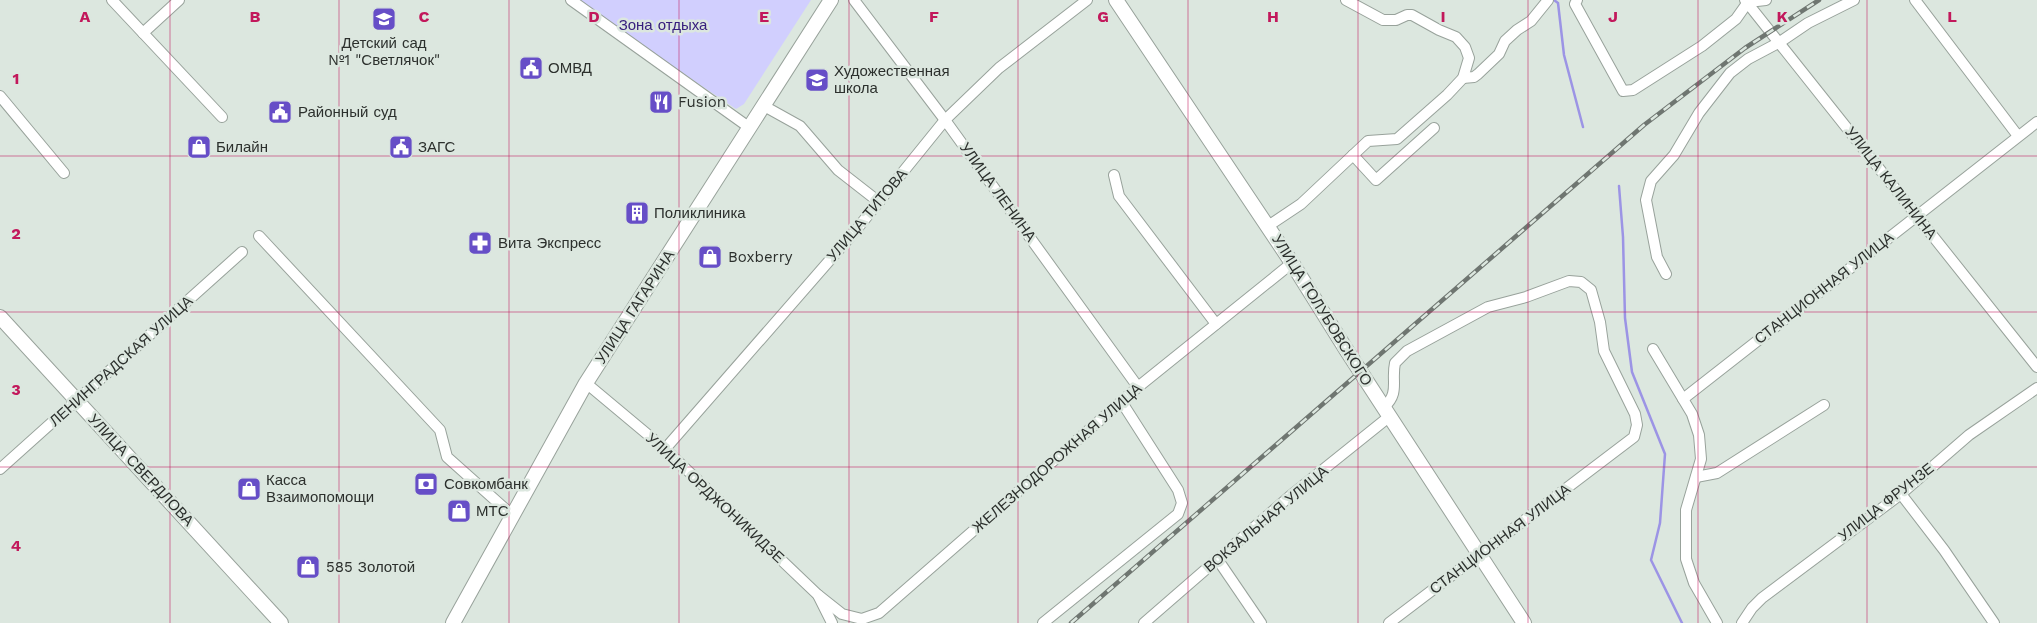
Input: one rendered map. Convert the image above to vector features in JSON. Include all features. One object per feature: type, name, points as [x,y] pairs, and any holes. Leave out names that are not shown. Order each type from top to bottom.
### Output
[{"type":"street","points":[[112,0],[222,117]]},
{"type":"street","points":[[143,33],[179,0]]},
{"type":"street","points":[[571,0],[750,128]]},
{"type":"street","name":"УЛИЦА ГАГАРИНА","points":[[453,623],[586,383],[831,0]]},
{"type":"street","name":"УЛИЦА ЛЕНИНА","points":[[854,0],[945,120],[1138,387]]},
{"type":"street","name":"УЛИЦА ТИТОВА","points":[[666,449],[879,202],[945,120],[999,68],[1087,0]]},
{"type":"street","name":"УЛИЦА ГОЛУБОВСКОГО","points":[[1116,0],[1292,262],[1524,623]]},
{"type":"street","points":[[1268,226],[1301,204],[1368,141],[1397,139],[1447,95],[1463,78],[1469,58],[1465,47],[1456,36],[1439,30],[1412,15],[1406,14],[1396,20],[1383,20],[1346,0]]},
{"type":"street","points":[[1463,78],[1474,77],[1478,74],[1499,54],[1505,41],[1531,21],[1548,0]]},
{"type":"street","points":[[1577,0],[1575,4],[1623,91],[1633,90],[1702,46],[1736,19],[1746,1],[1766,0]]},
{"type":"street","points":[[1666,274],[1657,257],[1646,200],[1651,181],[1674,155],[1699,113],[1730,73],[1748,59],[1780,42],[1808,23],[1854,0]]},
{"type":"street","points":[[1915,0],[2018,136]]},
{"type":"street","name":"УЛИЦА КАЛИНИНА","points":[[1746,1],[2037,367]]},
{"type":"street","points":[[0,96],[64,174]]},
{"type":"street","points":[[764,106],[800,126],[838,170],[879,202]]},
{"type":"street","name":"СТАНЦИОННАЯ УЛИЦА","points":[[1683,399],[2037,122]]},
{"type":"street","points":[[1353,155],[1376,180],[1434,128]]},
{"type":"street","points":[[1397,139],[1408,152]]},
{"type":"street","points":[[1114,175],[1119,196],[1216,324]]},
{"type":"street","points":[[259,236],[440,430],[447,457],[513,516]]},
{"type":"street","name":"ЛЕНИНГРАДСКАЯ УЛИЦА","points":[[0,470],[242,252]]},
{"type":"street","name":"ЖЕЛЕЗНОДОРОЖНАЯ УЛИЦА","points":[[818,595],[842,614],[862,620],[879,613],[1121,401],[1292,262]]},
{"type":"street","name":"ВОКЗАЛЬНАЯ УЛИЦА","points":[[1144,623],[1387,412],[1394,392],[1395,363],[1407,351],[1488,307],[1526,297],[1569,282],[1577,281],[1586,284],[1591,290],[1600,322],[1604,351],[1635,414],[1637,425],[1634,437]]},
{"type":"street","name":"УЛИЦА СВЕРДЛОВА","points":[[0,317],[281,623]]},
{"type":"street","points":[[1653,349],[1692,414],[1699,435],[1700,459],[1686,510],[1686,559],[1694,582],[1719,622]]},
{"type":"street","name":"УЛИЦА ОРДЖОНИКИДЗЕ","points":[[586,383],[666,449],[818,595],[832,623]]},
{"type":"street","name":"УЛИЦА ФРУНЗЕ","points":[[1742,621],[1762,598],[1901,494],[1969,435],[2037,388]]},
{"type":"street","points":[[1043,623],[1178,514],[1182,504],[1178,490],[1121,401]]},
{"type":"street","points":[[1696,477],[1717,473],[1824,405]]},
{"type":"street","name":"СТАНЦИОННАЯ УЛИЦА","points":[[1389,623],[1634,437]]},
{"type":"street","points":[[1901,494],[1944,550],[1994,623]]},
{"type":"street","points":[[1218,560],[1261,623]]},
{"type":"street","points":[[1732,623],[1742,621]]},
{"type":"green space","name":"Зона отдыха","points":[[574,0],[811,0],[744,104],[736,109]]},
{"type":"waterway","points":[[1554,0],[1558,3],[1564,55],[1583,127]]},
{"type":"waterway","points":[[1619,186],[1623,237],[1625,318],[1632,372],[1665,454],[1660,523],[1651,560],[1682,623]]},
{"type":"railway","points":[[1071,623],[1644,125],[1745,48],[1819,0]]},
{"type":"place","name":"Детский сад №1 \"Светлячок\"","points":[[384,19]]},
{"type":"place","name":"ОМВД","points":[[531,68]]},
{"type":"place","name":"Художественная школа","points":[[817,80]]},
{"type":"place","name":"Fusion","points":[[661,102]]},
{"type":"place","name":"Районный суд","points":[[280,112]]},
{"type":"place","name":"Билайн","points":[[199,147]]},
{"type":"place","name":"ЗАГС","points":[[401,147]]},
{"type":"place","name":"Поликлиника","points":[[637,213]]},
{"type":"place","name":"Вита Экспресс","points":[[480,243]]},
{"type":"place","name":"Boxberry","points":[[710,257]]},
{"type":"place","name":"Совкомбанк","points":[[426,484]]},
{"type":"place","name":"Касса Взаимопомощи","points":[[249,489]]},
{"type":"place","name":"МТС","points":[[459,511]]},
{"type":"place","name":"585 Золотой","points":[[308,567]]}]
